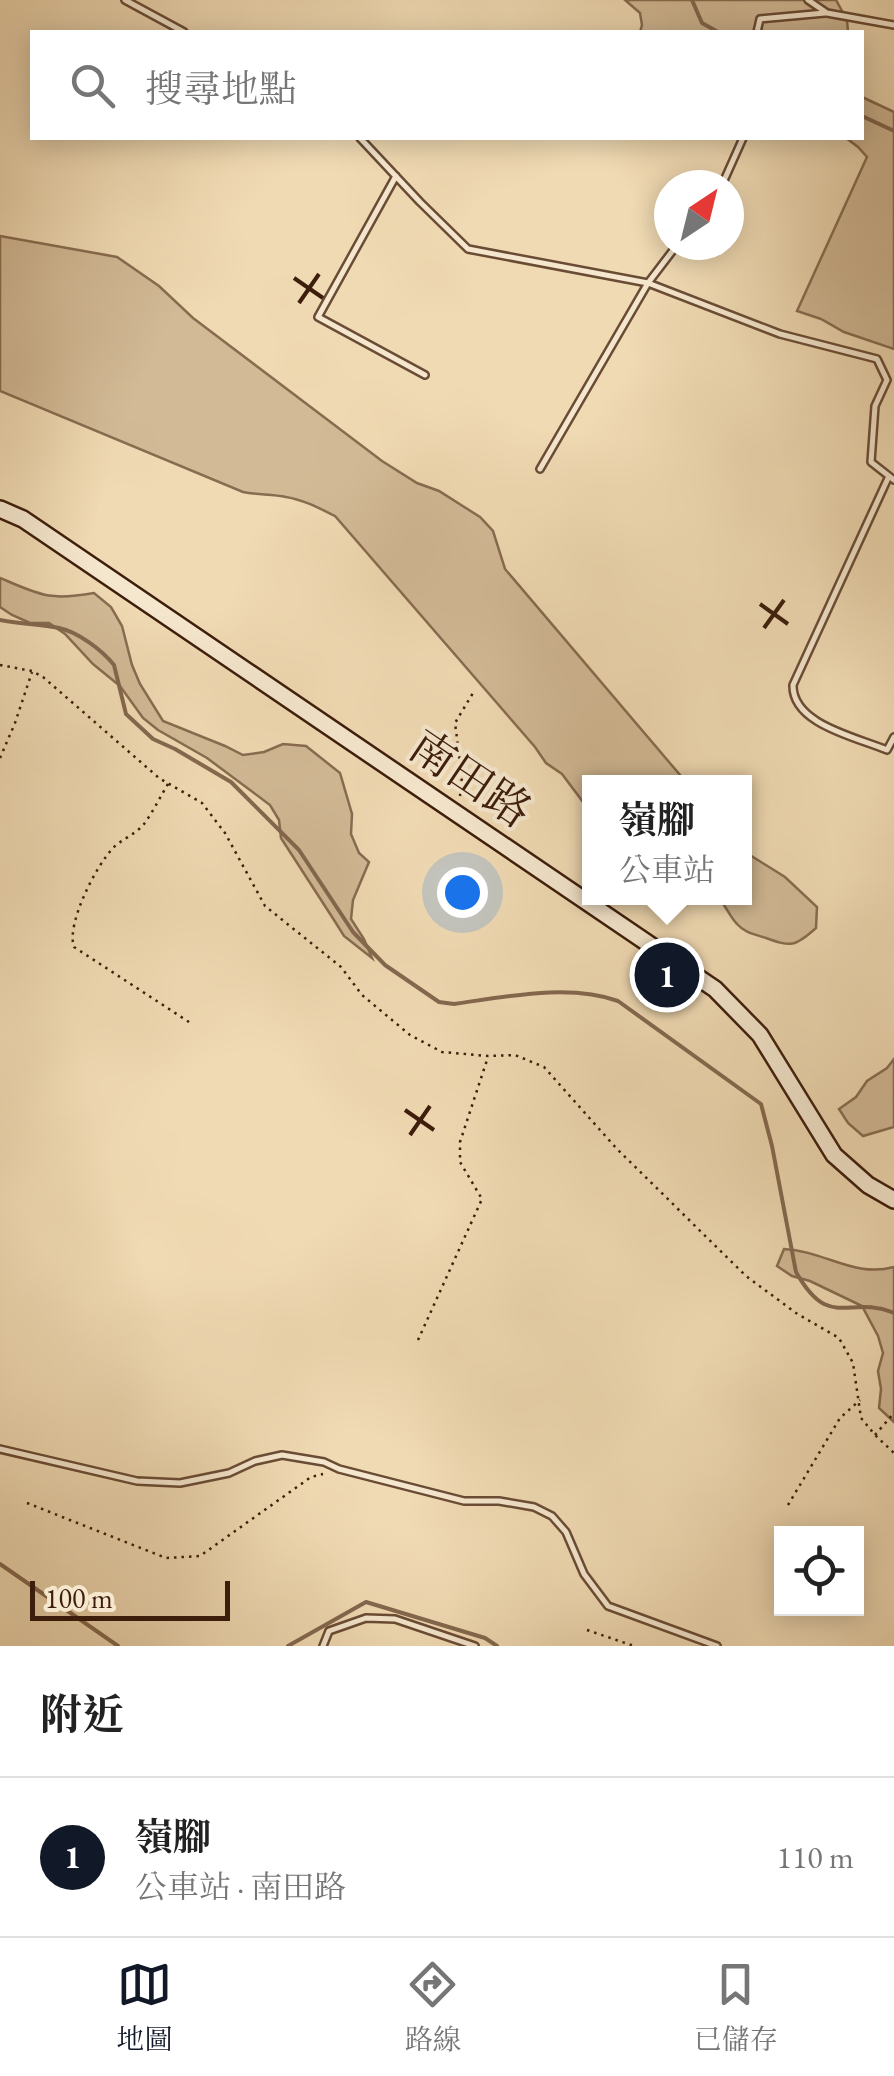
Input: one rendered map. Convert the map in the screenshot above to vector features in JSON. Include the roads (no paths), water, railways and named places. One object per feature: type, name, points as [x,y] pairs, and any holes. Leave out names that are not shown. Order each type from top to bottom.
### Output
[{"type":"main road","name":"南田路","points":[[0,508],[582,898]]},
{"type":"main road","name":"南田路","points":[[592,905],[715,989],[760,1036],[834,1155],[868,1185],[894,1200]]},
{"type":"lane","points":[[125,0],[180,30]]},
{"type":"lane","points":[[808,0],[828,13]]},
{"type":"lane","points":[[758,30],[760,20],[828,13],[894,25]]},
{"type":"lane","points":[[362,140],[468,249],[648,283],[780,334],[877,360],[887,380],[875,406],[871,462],[891,478],[793,686],[793,696],[797,706],[812,720],[890,751],[894,738]]},
{"type":"lane","points":[[729,170],[743,140]]},
{"type":"lane","points":[[396,176],[318,317],[425,375]]},
{"type":"lane","points":[[540,469],[648,283],[666,260]]},
{"type":"lane","points":[[0,1449],[137,1481],[180,1483],[229,1474],[255,1461],[282,1455],[324,1462],[464,1501],[534,1507],[552,1516],[566,1532],[584,1574],[608,1606],[717,1646]]},
{"type":"lane","points":[[323,1646],[329,1630],[366,1618],[395,1619],[475,1646]]},
{"type":"waterway","points":[[692,0],[702,23],[714,30]]},
{"type":"waterway","points":[[864,117],[894,131]]},
{"type":"waterway","points":[[0,620],[66,630],[103,653],[114,665],[126,714],[153,739],[231,782],[299,850],[353,932],[385,965],[439,1002],[454,1004],[558,992],[618,1001],[761,1104],[796,1272],[808,1290],[830,1306],[878,1308],[894,1313]]},
{"type":"waterway","points":[[0,1564],[118,1646]]},
{"type":"waterway","points":[[288,1646],[366,1602],[485,1638],[497,1646]]},
{"type":"place","name":"嶺腳","points":[[667,975]]}]
